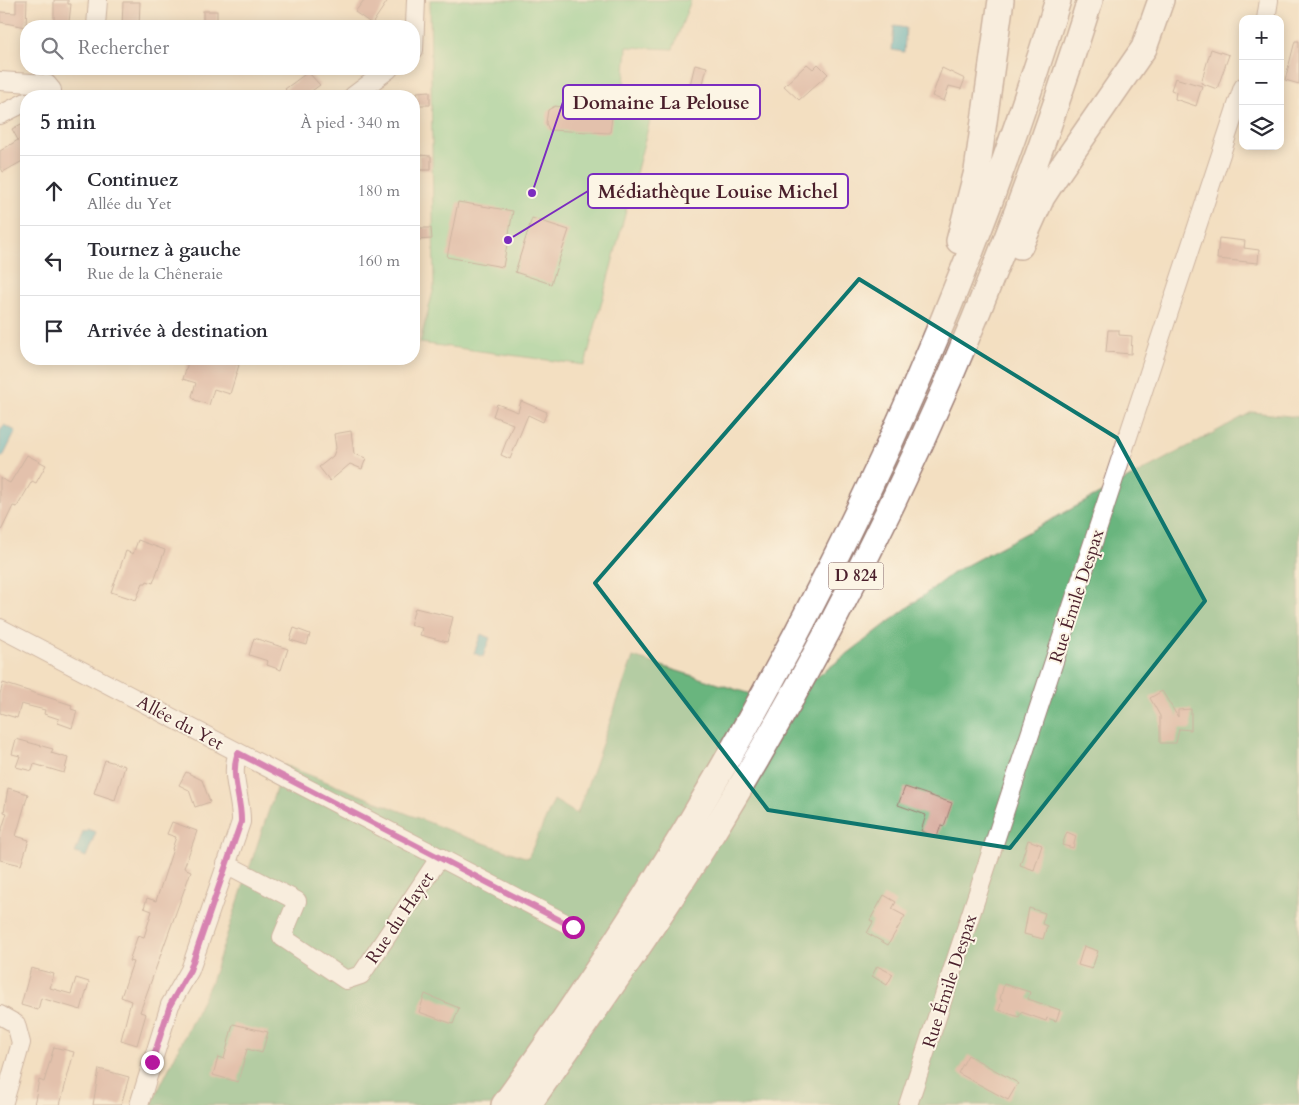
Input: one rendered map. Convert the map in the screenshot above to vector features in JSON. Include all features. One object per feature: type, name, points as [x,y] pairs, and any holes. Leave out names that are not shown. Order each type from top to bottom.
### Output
[{"type":"highway","points":[[903,412],[965,222],[978,171],[1001,0]]},
{"type":"highway","name":"D 824","points":[[504,1105],[632,918],[705,798],[811,608],[942,324],[981,226],[1034,79],[1058,0]]},
{"type":"highway","name":"D 824","points":[[528,1105],[606,994],[724,813],[833,620],[899,490],[961,354],[1042,146],[1090,0]]},
{"type":"highway","points":[[899,490],[952,403],[1042,197],[1144,48],[1162,0]]},
{"type":"street","points":[[96,20],[98,0]]},
{"type":"street","points":[[415,20],[416,0]]},
{"type":"street","points":[[1267,15],[1269,0]]},
{"type":"street","points":[[365,90],[382,75]]},
{"type":"street","points":[[0,81],[47,84],[52,90]]},
{"type":"street","name":"Rue Émile Despax","points":[[910,1104],[1239,99]]},
{"type":"street","points":[[0,115],[20,105]]},
{"type":"street","name":"Allée du Yet","points":[[0,628],[573,927]]},
{"type":"street","points":[[139,1105],[170,1005],[190,970],[241,822],[242,807],[234,762],[238,753]]},
{"type":"street","name":"Rue du Hayet","points":[[226,864],[297,901],[282,937],[346,980],[361,975],[440,858]]},
{"type":"street","points":[[0,1016],[16,1024],[21,1043],[3,1105]]},
{"type":"highlighted area","points":[[859,279],[1117,438],[1205,601],[1010,848],[768,810],[595,583]]},
{"type":"green space","points":[[430,0],[691,0],[673,49],[627,47],[623,98],[656,98],[585,365],[420,343],[434,287]]},
{"type":"green space","points":[[1252,412],[1299,417],[1299,1105],[151,1105],[211,982],[284,765],[466,837],[528,858],[554,800],[577,814],[633,657],[782,704],[954,572]]},
{"type":"water","points":[[894,26],[906,28],[904,52],[892,50]]},
{"type":"water","points":[[4,425],[16,431],[3,457],[0,456],[0,431]]},
{"type":"water","points":[[481,634],[490,638],[483,657],[474,653]]},
{"type":"water","points":[[87,829],[96,832],[86,857],[75,853],[83,831],[86,832]]},
{"type":"building","points":[[16,0],[27,0],[26,20],[20,20],[20,26],[0,22],[0,12],[16,13]]},
{"type":"building","points":[[54,0],[68,0],[68,4],[71,4],[69,20],[54,20]]},
{"type":"building","points":[[364,0],[388,0],[375,20],[366,20],[355,12]]},
{"type":"building","points":[[123,2],[140,2],[139,20],[122,20]]},
{"type":"building","points":[[203,11],[217,11],[217,20],[203,20]]},
{"type":"building","points":[[1295,41],[1299,41],[1299,84],[1285,80]]},
{"type":"building","points":[[1211,49],[1229,55],[1217,89],[1201,83]]},
{"type":"building","points":[[695,64],[707,67],[698,105],[686,102]]},
{"type":"building","points":[[807,64],[813,69],[818,64],[828,74],[799,100],[784,86]]},
{"type":"building","points":[[942,68],[965,79],[961,89],[949,86],[944,101],[932,96]]},
{"type":"building","points":[[304,75],[311,75],[320,85],[313,90],[285,89]]},
{"type":"building","points":[[1175,78],[1202,86],[1196,106],[1175,99],[1176,92],[1171,90]]},
{"type":"building","points":[[430,91],[430,105],[420,105],[420,92]]},
{"type":"building","points":[[555,106],[577,109],[576,113],[612,117],[610,133],[549,130],[546,123],[548,110]]},
{"type":"building","points":[[20,125],[20,162],[3,172],[0,166],[0,151],[18,140],[12,129]]},
{"type":"building","points":[[420,155],[431,156],[431,170],[420,170]]},
{"type":"building","points":[[458,202],[513,211],[503,267],[447,257]]},
{"type":"building","points":[[532,218],[569,230],[551,284],[515,272]]},
{"type":"building","points":[[420,228],[431,228],[432,239],[420,240]]},
{"type":"building","points":[[1219,238],[1245,241],[1244,248],[1259,250],[1258,263],[1217,259]]},
{"type":"building","points":[[1108,330],[1119,330],[1119,335],[1132,336],[1131,354],[1106,352]]},
{"type":"building","points":[[187,365],[239,365],[230,394],[214,389],[209,405],[195,400],[192,396],[196,383],[183,379]]},
{"type":"building","points":[[521,401],[547,412],[543,422],[528,415],[510,459],[501,455],[513,424],[493,416],[497,404],[518,412]]},
{"type":"building","points":[[351,431],[354,454],[366,458],[362,469],[350,464],[330,481],[319,467],[333,456],[336,448],[334,434]]},
{"type":"building","points":[[27,455],[46,465],[36,483],[32,481],[17,507],[13,506],[0,533],[0,478],[10,483]]},
{"type":"building","points":[[138,540],[165,550],[153,583],[147,581],[143,583],[136,600],[111,592],[126,551],[133,554]]},
{"type":"building","points":[[415,608],[453,617],[447,642],[420,635],[422,628],[410,625]]},
{"type":"building","points":[[294,628],[310,634],[307,645],[290,640]]},
{"type":"building","points":[[254,638],[288,649],[281,670],[267,665],[268,661],[249,655]]},
{"type":"building","points":[[3,683],[72,705],[71,709],[77,711],[72,728],[58,723],[59,719],[44,714],[45,710],[21,704],[17,718],[0,713],[0,694]]},
{"type":"building","points":[[1162,691],[1178,717],[1178,710],[1191,709],[1191,730],[1179,729],[1176,743],[1160,743],[1160,716],[1150,698]]},
{"type":"building","points":[[16,739],[53,749],[51,753],[68,758],[64,773],[34,764],[32,771],[16,767],[20,756],[12,754]]},
{"type":"building","points":[[105,760],[125,766],[115,800],[94,793]]},
{"type":"building","points":[[186,772],[202,780],[210,802],[195,807],[189,790],[179,785]]},
{"type":"building","points":[[905,787],[952,803],[944,826],[941,825],[937,837],[921,831],[926,815],[898,805]]},
{"type":"building","points":[[8,788],[28,794],[16,836],[29,840],[21,865],[0,860],[0,835],[7,813],[4,812]]},
{"type":"building","points":[[172,822],[197,831],[184,868],[191,871],[140,1012],[146,1014],[137,1045],[121,1040],[131,1001],[121,997],[133,962],[129,961],[138,935],[144,937],[152,911],[144,908],[147,898],[156,901],[173,849],[176,837],[167,834]]},
{"type":"building","points":[[1067,832],[1076,836],[1073,848],[1062,845]]},
{"type":"building","points":[[1028,840],[1042,845],[1034,870],[1020,865]]},
{"type":"building","points":[[884,895],[896,902],[892,909],[905,916],[888,945],[867,933],[873,922],[870,920]]},
{"type":"building","points":[[1029,908],[1045,913],[1042,924],[1047,926],[1043,939],[1024,934]]},
{"type":"building","points":[[1084,946],[1098,951],[1092,969],[1078,965]]},
{"type":"building","points":[[877,966],[893,974],[887,985],[872,976]]},
{"type":"building","points":[[31,968],[54,974],[50,988],[71,994],[76,978],[89,982],[81,1010],[41,998],[38,1010],[21,1005]]},
{"type":"building","points":[[1004,984],[1030,992],[1028,999],[1060,1010],[1056,1021],[1047,1018],[1046,1021],[1021,1012],[1019,1017],[999,1010]]},
{"type":"building","points":[[425,994],[459,1008],[453,1024],[419,1012]]},
{"type":"building","points":[[233,1024],[268,1032],[262,1053],[247,1049],[238,1082],[213,1075],[218,1057],[224,1059]]},
{"type":"building","points":[[54,1047],[74,1052],[60,1105],[34,1105],[39,1080],[44,1082]]},
{"type":"building","points":[[968,1055],[1018,1083],[1008,1100],[958,1073]]},
{"type":"building","points":[[99,1069],[129,1077],[121,1105],[93,1105]]},
{"type":"place","name":"Domaine La Pelouse","points":[[532,193]]},
{"type":"place","name":"Médiathèque Louise Michel","points":[[508,240]]},
{"type":"route","points":[[152,1062],[170,1005],[190,970],[241,822],[242,807],[236,784],[234,762],[238,753],[573,927]]}]
